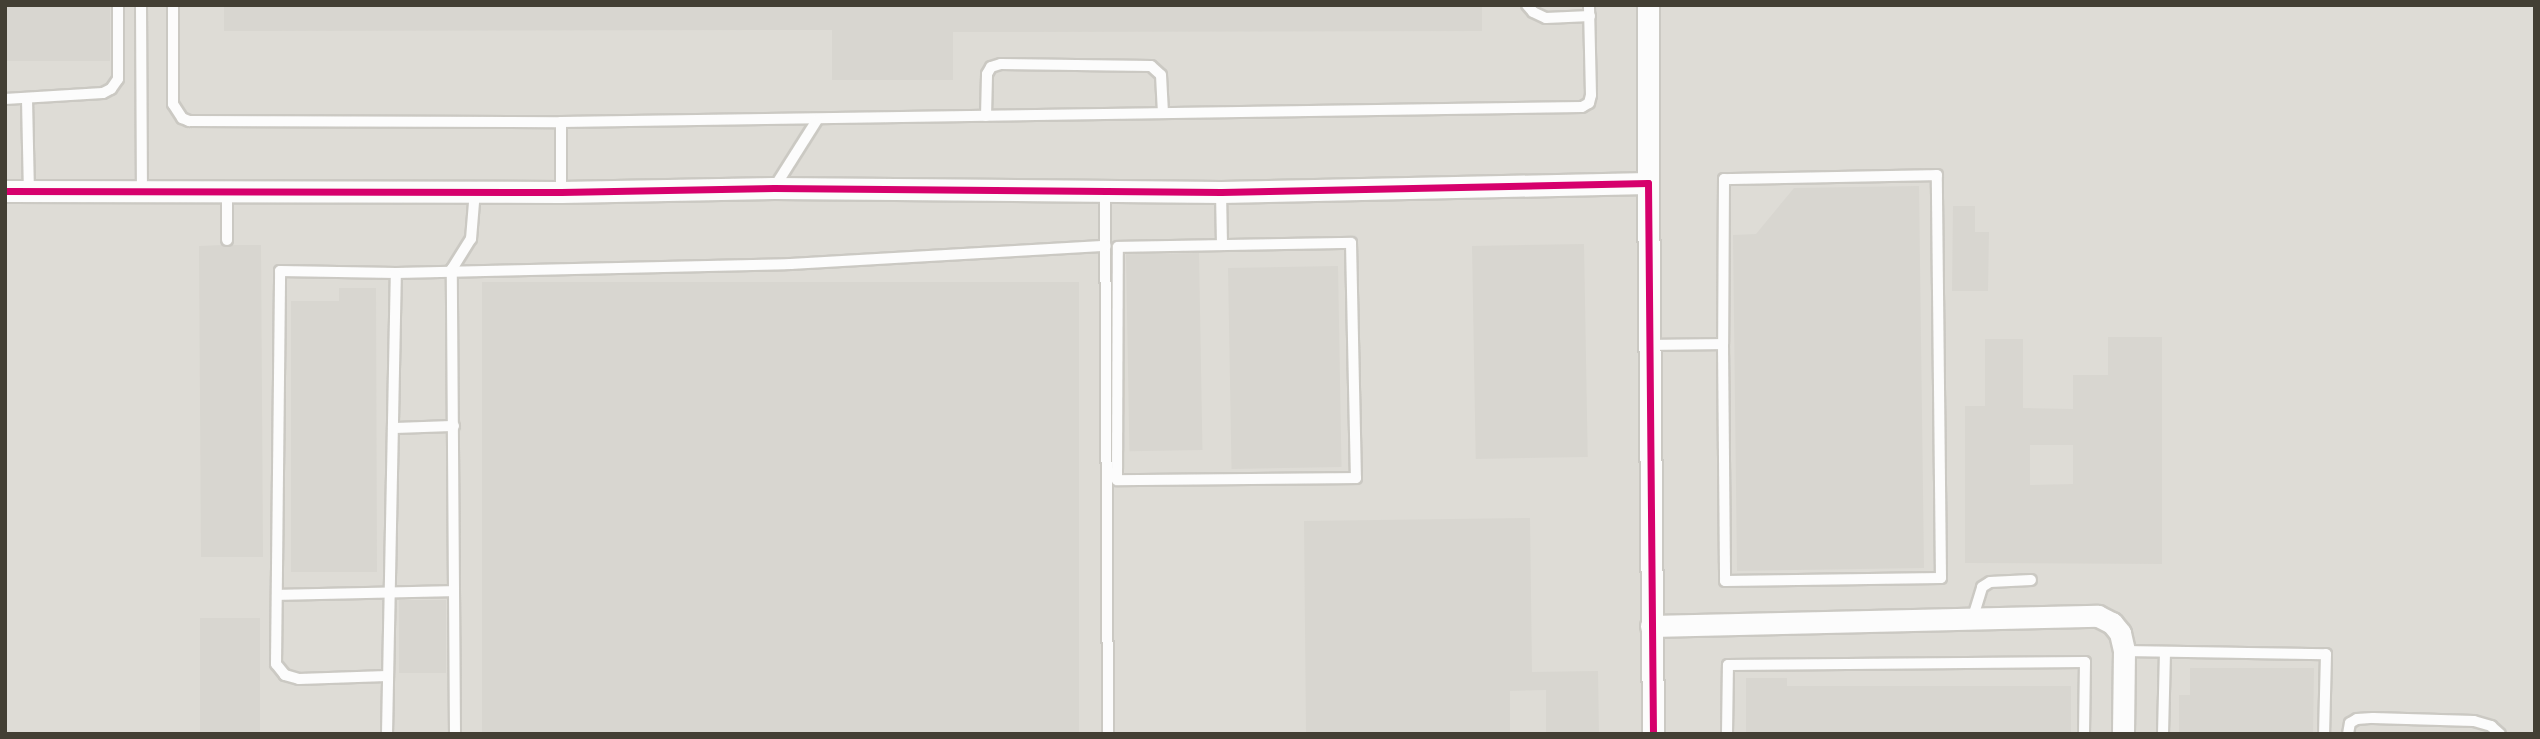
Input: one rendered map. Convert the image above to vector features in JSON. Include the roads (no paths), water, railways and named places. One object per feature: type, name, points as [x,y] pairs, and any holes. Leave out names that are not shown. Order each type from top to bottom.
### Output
[{"type":"street","points":[[1648,5],[1653,734]]},
{"type":"street","points":[[5,191],[561,192],[774,188],[1221,192],[1648,183]]},
{"type":"street","points":[[1651,626],[2098,616],[2120,633],[2124,651],[2123,734]]},
{"type":"lane","points":[[5,99],[103,93],[116,85],[118,5]]},
{"type":"lane","points":[[141,5],[142,192]]},
{"type":"lane","points":[[173,5],[173,104],[182,118],[189,121],[561,122],[1582,107],[1589,103],[1589,11],[1546,18],[1533,12],[1527,5]]},
{"type":"lane","points":[[986,116],[988,74],[991,67],[1000,64],[1151,66],[1161,75],[1163,113]]},
{"type":"lane","points":[[27,99],[29,192]]},
{"type":"lane","points":[[774,188],[817,120]]},
{"type":"lane","points":[[561,122],[561,192]]},
{"type":"lane","points":[[1937,174],[1941,578],[1725,581],[1723,344],[1724,179],[1937,174]]},
{"type":"lane","points":[[455,734],[452,270],[471,239],[475,191]]},
{"type":"lane","points":[[1105,191],[1108,734]]},
{"type":"lane","points":[[1221,192],[1222,245]]},
{"type":"lane","points":[[227,193],[228,240]]},
{"type":"lane","points":[[1351,243],[1356,478],[1117,481],[1118,247],[1222,245],[1351,243]]},
{"type":"lane","points":[[387,676],[299,680],[285,675],[276,664],[280,271],[396,273],[791,264],[1105,246]]},
{"type":"lane","points":[[387,734],[396,273]]},
{"type":"lane","points":[[1651,345],[1723,344]]},
{"type":"lane","points":[[393,428],[454,426]]},
{"type":"lane","points":[[1973,617],[1982,587],[1990,582],[2031,580]]},
{"type":"lane","points":[[278,595],[454,591]]},
{"type":"lane","points":[[2124,651],[2326,654],[2324,734]]},
{"type":"lane","points":[[2163,734],[2165,652]]},
{"type":"lane","points":[[1727,734],[1728,665],[2085,662],[2084,734]]},
{"type":"lane","points":[[2348,734],[2350,723],[2357,719],[2373,718],[2474,721],[2491,726],[2500,734]]}]
